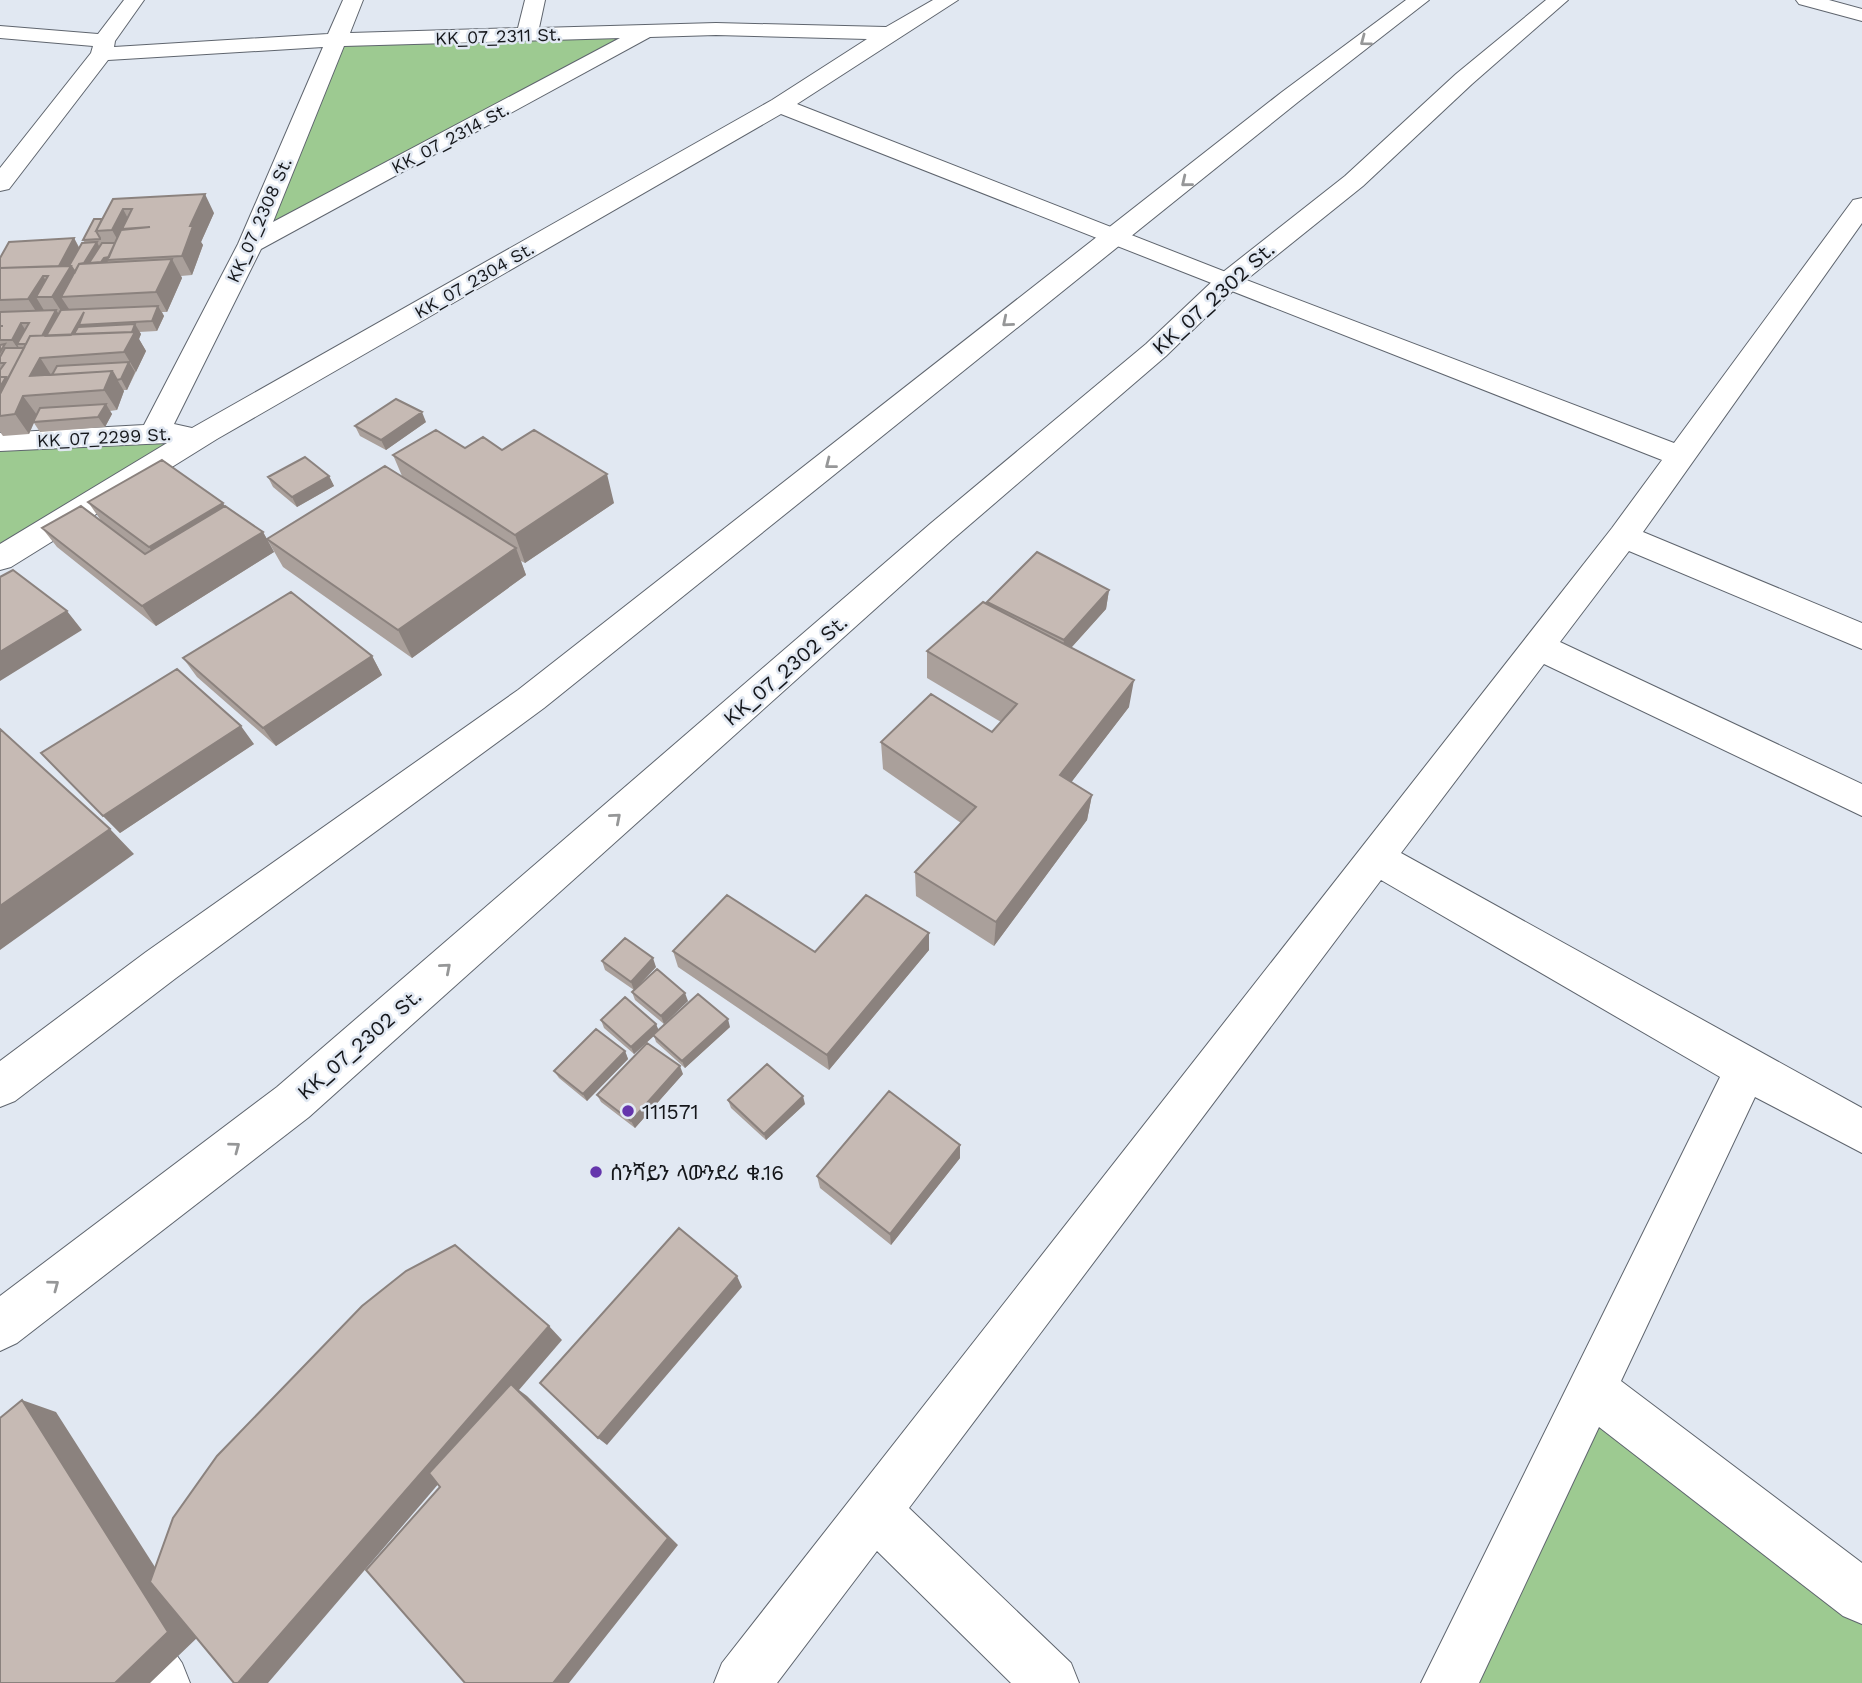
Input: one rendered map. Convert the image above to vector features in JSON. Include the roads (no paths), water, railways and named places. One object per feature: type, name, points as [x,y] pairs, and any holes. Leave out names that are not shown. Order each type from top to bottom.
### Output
[{"type":"street","points":[[0,184],[103,47],[134,0]]},
{"type":"street","name":"KK_07_2308 St.","points":[[155,434],[171,397],[251,244],[353,0]]},
{"type":"street","points":[[527,35],[535,0]]},
{"type":"street","name":"KK_07_2304 St.","points":[[0,559],[207,432],[780,105],[905,17],[948,0]]},
{"type":"street","points":[[0,1087],[161,965],[531,699],[1290,97],[1419,0]]},
{"type":"street","name":"KK_07_2302 St.","points":[[0,1326],[293,1102],[941,532],[1156,350],[1227,282],[1354,181],[1464,79],[1558,0]]},
{"type":"street","points":[[1806,0],[1862,15]]},
{"type":"street","name":"KK_07_2311 St.","points":[[0,32],[103,47],[648,32],[717,20],[905,17]]},
{"type":"street","name":"KK_07_2314 St.","points":[[251,244],[648,32]]},
{"type":"street","points":[[780,105],[1227,282],[1679,456]]},
{"type":"street","points":[[742,1683],[1623,536],[1862,205]]},
{"type":"street","name":"KK_07_2299 St.","points":[[0,442],[207,432]]},
{"type":"street","points":[[1623,536],[1862,637]]},
{"type":"street","points":[[1537,646],[1862,801]]},
{"type":"street","points":[[1376,858],[1862,1132]]},
{"type":"street","points":[[1449,1683],[1593,1391],[1746,1069]]},
{"type":"street","points":[[1593,1391],[1862,1597]]},
{"type":"street","points":[[873,1510],[1051,1683]]},
{"type":"street","points":[[100,1592],[162,1683]]},
{"type":"place","name":"111571","points":[[628,1111]]},
{"type":"place","name":"ሰንሻይን ላውንደሪ ቁ.16","points":[[596,1172]]}]
